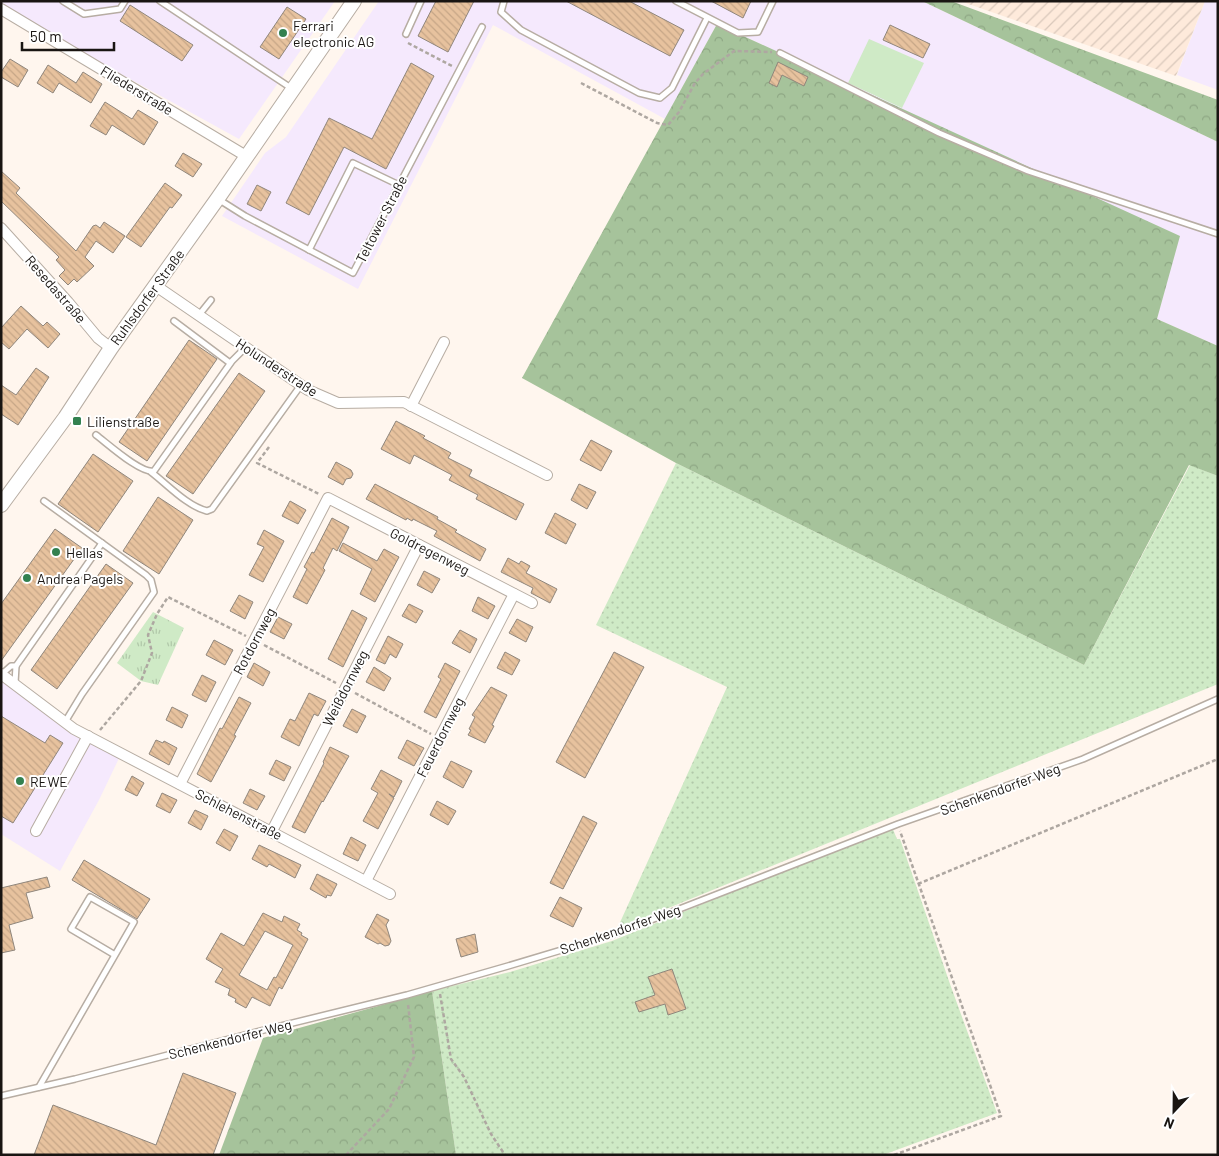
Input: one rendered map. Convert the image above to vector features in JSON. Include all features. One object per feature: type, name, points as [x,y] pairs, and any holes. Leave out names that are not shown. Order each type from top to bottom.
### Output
[{"type":"main road","name":"Ruhlsdorfer Straße","points":[[1,505],[54,433],[111,348],[218,198],[354,1]]},
{"type":"street","name":"Fliederstraße","points":[[1,9],[246,156]]},
{"type":"street","name":"Resedastraße","points":[[1,228],[98,338],[111,348]]},
{"type":"street","name":"Holunderstraße","points":[[156,286],[301,385],[338,403],[404,402],[547,475]]},
{"type":"street","points":[[411,406],[444,342]]},
{"type":"street","name":"Goldregenweg","points":[[328,498],[532,603]]},
{"type":"street","name":"Rotdornweg","points":[[180,784],[328,498]]},
{"type":"street","name":"Weißdornweg","points":[[272,831],[418,545]]},
{"type":"street","name":"Feuerdornweg","points":[[366,880],[514,594]]},
{"type":"street","name":"Schlehenstraße","points":[[2,674],[65,722],[90,738],[390,894]]},
{"type":"street","points":[[36,831],[90,738]]},
{"type":"lane","points":[[63,1],[84,14],[120,9],[125,1]]},
{"type":"lane","points":[[406,34],[421,1]]},
{"type":"lane","points":[[504,1],[501,12],[521,30],[639,93],[660,98],[672,88],[708,18]]},
{"type":"lane","points":[[676,1],[738,33],[758,32],[773,1]]},
{"type":"lane","points":[[164,2],[293,89]]},
{"type":"lane","name":"Teltower Straße","points":[[218,198],[245,216],[353,273],[482,27]]},
{"type":"lane","points":[[780,53],[938,133],[1028,171],[1218,234]]},
{"type":"lane","points":[[309,250],[353,163],[398,185]]},
{"type":"lane","points":[[199,315],[211,300]]},
{"type":"lane","points":[[174,321],[230,363]]},
{"type":"lane","points":[[151,472],[154,471],[230,363],[246,347]]},
{"type":"lane","points":[[96,435],[141,468],[151,472],[188,501],[207,511],[212,509],[301,385]]},
{"type":"lane","points":[[44,501],[146,575],[151,580],[154,592],[82,694],[65,722]]},
{"type":"lane","points":[[14,684],[16,666],[102,543]]},
{"type":"lane","points":[[2,674],[11,666],[16,666]]},
{"type":"lane","name":"Schenkendorfer Weg","points":[[1,1096],[407,995],[615,934],[898,824],[1083,759],[1218,699]]},
{"type":"lane","points":[[40,1087],[134,922],[90,897],[71,929],[115,955]]},
{"type":"path","points":[[406,34],[403,40],[460,70]]},
{"type":"path","points":[[581,83],[657,123],[668,125],[679,112],[703,74],[734,51],[780,53]]},
{"type":"path","points":[[268,447],[257,464],[328,498]]},
{"type":"path","points":[[90,738],[141,681],[152,653],[148,635],[157,614],[168,597],[255,640]]},
{"type":"path","points":[[918,884],[1218,759]]},
{"type":"path","points":[[894,1155],[1001,1116],[898,824]]},
{"type":"path","points":[[439,986],[451,1059],[464,1077],[491,1134],[505,1155]]},
{"type":"path","points":[[346,1155],[389,1109],[414,1057],[407,995]]},
{"type":"shaded area","points":[[1,1],[335,1],[239,139],[1,8]]},
{"type":"shaded area","points":[[379,1],[922,1],[1218,142],[1218,346],[1157,319],[1179,236],[717,24],[665,119],[493,25],[358,289],[222,216],[265,153],[286,137]]},
{"type":"shaded area","points":[[960,1],[1205,1],[1176,76]]},
{"type":"shaded area","points":[[1205,1],[1218,1],[1218,90],[1177,75]]},
{"type":"shaded area","points":[[1,674],[74,729],[121,754],[99,800],[60,871],[1,834]]},
{"type":"green space","points":[[922,1],[951,1],[1218,100],[1218,142]]},
{"type":"green space","points":[[717,24],[1180,236],[1157,319],[1218,346],[1218,476],[1189,465],[1084,665],[676,463],[522,378]]},
{"type":"green space","points":[[869,39],[924,63],[902,108],[848,83]]},
{"type":"green space","points":[[676,463],[1084,665],[1190,465],[1218,476],[1218,684],[617,929],[727,687],[596,625]]},
{"type":"green space","points":[[153,612],[184,628],[158,685],[141,681],[117,663]]},
{"type":"green space","points":[[892,827],[897,839],[900,839],[997,1113],[883,1155],[456,1155],[432,991],[510,972],[612,941]]},
{"type":"green space","points":[[432,991],[456,1155],[219,1155],[263,1038]]},
{"type":"building","points":[[436,1],[474,1],[448,52],[418,36]]},
{"type":"building","points":[[566,1],[629,1],[684,30],[670,56]]},
{"type":"building","points":[[711,1],[751,1],[743,18]]},
{"type":"building","points":[[130,5],[193,45],[182,61],[120,21]]},
{"type":"building","name":"Ferrari electronic AG","points":[[287,7],[306,19],[279,59],[260,47]]},
{"type":"building","points":[[890,25],[930,44],[923,58],[883,40]]},
{"type":"building","points":[[10,59],[28,70],[18,87],[1,77],[1,72]]},
{"type":"building","points":[[778,62],[808,77],[804,86],[782,75],[777,87],[769,83]]},
{"type":"building","points":[[411,63],[434,76],[386,169],[344,147],[309,215],[286,203],[329,118],[372,139]]},
{"type":"building","points":[[48,65],[76,83],[83,72],[102,84],[91,103],[59,83],[53,93],[37,83]]},
{"type":"building","points":[[105,102],[132,119],[138,110],[158,122],[144,145],[112,125],[106,135],[90,126]]},
{"type":"building","points":[[183,153],[202,164],[193,177],[175,166]]},
{"type":"building","points":[[1,171],[20,188],[16,193],[76,251],[93,226],[96,225],[100,228],[104,222],[125,236],[113,253],[96,241],[85,257],[94,266],[77,282],[74,279],[68,285],[59,276],[65,270],[56,260],[59,257],[1,201]]},
{"type":"building","points":[[165,183],[182,195],[172,208],[170,207],[141,247],[126,237]]},
{"type":"building","points":[[257,185],[271,192],[261,211],[247,204]]},
{"type":"building","points":[[21,306],[43,326],[47,322],[60,334],[48,348],[27,329],[9,349],[1,342],[1,328]]},
{"type":"building","points":[[189,340],[217,359],[147,461],[119,442]]},
{"type":"building","points":[[36,368],[49,377],[18,425],[1,414],[1,385],[16,395]]},
{"type":"building","points":[[239,373],[265,391],[193,494],[166,476]]},
{"type":"building","points":[[396,421],[425,436],[423,438],[451,453],[448,458],[472,470],[469,476],[524,504],[516,520],[476,499],[478,495],[449,480],[452,475],[414,455],[410,464],[381,449]]},
{"type":"building","points":[[591,440],[612,451],[601,471],[580,460]]},
{"type":"building","points":[[93,454],[133,481],[98,532],[58,504]]},
{"type":"building","points":[[336,462],[351,470],[353,474],[351,478],[346,479],[343,485],[328,477]]},
{"type":"building","points":[[375,484],[438,517],[437,519],[457,530],[455,532],[486,549],[480,561],[434,536],[437,531],[413,519],[412,521],[407,518],[406,520],[366,499]]},
{"type":"building","points":[[579,484],[596,492],[587,509],[571,500]]},
{"type":"building","points":[[158,497],[193,520],[159,574],[123,551]]},
{"type":"building","points":[[290,501],[306,510],[298,524],[282,516]]},
{"type":"building","points":[[555,513],[576,524],[566,544],[545,533]]},
{"type":"building","points":[[332,518],[349,527],[337,551],[333,548],[323,568],[325,570],[307,604],[293,597],[307,569],[304,567],[312,552],[314,553]]},
{"type":"building","points":[[55,529],[82,548],[1,661],[1,604]]},
{"type":"building","points":[[264,530],[284,541],[263,582],[249,575],[264,547],[257,544]]},
{"type":"building","points":[[343,543],[377,561],[384,549],[399,557],[375,602],[360,594],[372,569],[339,551]]},
{"type":"building","points":[[508,558],[519,564],[521,561],[530,566],[526,573],[557,589],[550,603],[531,593],[533,588],[501,572]]},
{"type":"building","points":[[106,564],[133,583],[57,689],[31,670]]},
{"type":"building","points":[[424,571],[440,579],[432,593],[417,585]]},
{"type":"building","points":[[239,595],[253,602],[245,619],[230,611]]},
{"type":"building","points":[[478,597],[495,606],[488,619],[472,611]]},
{"type":"building","points":[[409,604],[423,611],[416,623],[402,616]]},
{"type":"building","points":[[352,610],[367,618],[343,667],[328,659]]},
{"type":"building","points":[[278,617],[292,624],[284,639],[270,632]]},
{"type":"building","points":[[517,619],[533,627],[526,642],[509,633]]},
{"type":"building","points":[[460,630],[477,639],[470,653],[452,643]]},
{"type":"building","points":[[388,636],[403,644],[396,658],[390,654],[385,664],[376,660]]},
{"type":"building","points":[[214,640],[233,650],[225,665],[206,655]]},
{"type":"building","points":[[505,652],[520,660],[512,675],[497,668]]},
{"type":"building","points":[[614,652],[644,667],[585,778],[556,762]]},
{"type":"building","points":[[254,663],[270,672],[263,686],[247,677]]},
{"type":"building","points":[[445,663],[460,671],[436,718],[424,712],[441,679],[438,677]]},
{"type":"building","points":[[374,667],[391,678],[384,691],[366,682]]},
{"type":"building","points":[[202,675],[216,682],[206,702],[192,695]]},
{"type":"building","points":[[491,687],[507,695],[485,743],[468,735],[475,717],[472,715]]},
{"type":"building","points":[[309,693],[326,701],[318,716],[314,714],[299,746],[281,737],[290,719],[295,721]]},
{"type":"building","points":[[239,697],[251,703],[234,735],[236,736],[211,782],[197,774],[220,728],[222,729]]},
{"type":"building","points":[[172,707],[188,715],[182,728],[166,720]]},
{"type":"building","points":[[352,709],[366,716],[357,733],[343,726]]},
{"type":"building","name":"REWE","points":[[1,716],[45,743],[50,735],[63,743],[13,823],[1,816]]},
{"type":"building","points":[[156,740],[163,743],[164,741],[177,748],[169,765],[149,754]]},
{"type":"building","points":[[407,740],[424,748],[414,766],[398,758]]},
{"type":"building","points":[[330,747],[349,756],[305,833],[292,827]]},
{"type":"building","points":[[276,760],[291,767],[284,781],[269,774]]},
{"type":"building","points":[[451,761],[472,771],[463,788],[443,777]]},
{"type":"building","points":[[381,770],[402,781],[394,797],[389,794],[394,798],[378,829],[363,821],[378,793],[371,789]]},
{"type":"building","points":[[132,776],[144,783],[137,796],[125,790]]},
{"type":"building","points":[[250,789],[265,796],[257,810],[243,803]]},
{"type":"building","points":[[162,793],[177,800],[170,813],[156,806]]},
{"type":"building","points":[[437,801],[456,811],[448,825],[430,815]]},
{"type":"building","points":[[195,810],[208,816],[201,830],[188,823]]},
{"type":"building","points":[[583,816],[597,823],[563,889],[550,883]]},
{"type":"building","points":[[224,829],[238,836],[230,851],[216,843]]},
{"type":"building","points":[[351,837],[366,845],[358,861],[343,854]]},
{"type":"building","points":[[259,845],[301,865],[295,878],[269,864],[267,867],[252,859]]},
{"type":"building","points":[[84,860],[150,899],[137,919],[72,880]]},
{"type":"building","points":[[317,874],[337,884],[331,896],[327,895],[326,898],[310,889]]},
{"type":"building","points":[[47,877],[50,887],[26,893],[33,918],[9,925],[15,950],[1,953],[1,888]]},
{"type":"building","points":[[560,897],[582,908],[573,927],[550,916]]},
{"type":"building","points":[[263,913],[282,922],[284,916],[300,924],[297,930],[308,939],[282,989],[279,987],[270,1006],[252,997],[246,1008],[235,1002],[236,999],[228,995],[230,989],[215,982],[223,969],[206,959],[221,933],[244,946]],"holes":[[[265,931],[293,945],[276,978],[274,977],[267,990],[239,975]]]},
{"type":"building","points":[[377,914],[389,920],[386,925],[391,941],[389,945],[378,944],[365,937]]},
{"type":"building","points":[[475,934],[478,952],[461,957],[456,939]]},
{"type":"building","points":[[672,969],[686,1009],[668,1015],[665,1004],[639,1012],[635,1002],[655,995],[648,977]]},
{"type":"building","points":[[183,1073],[236,1093],[213,1155],[34,1155],[53,1105],[156,1145]]},
{"type":"place","name":"Ferrari electronic AG","points":[[283,33]]},
{"type":"place","name":"Lilienstraße","points":[[77,421]]},
{"type":"place","name":"Hellas","points":[[56,552]]},
{"type":"place","name":"Andrea Pagels","points":[[27,578]]},
{"type":"place","name":"REWE","points":[[20,781]]}]
